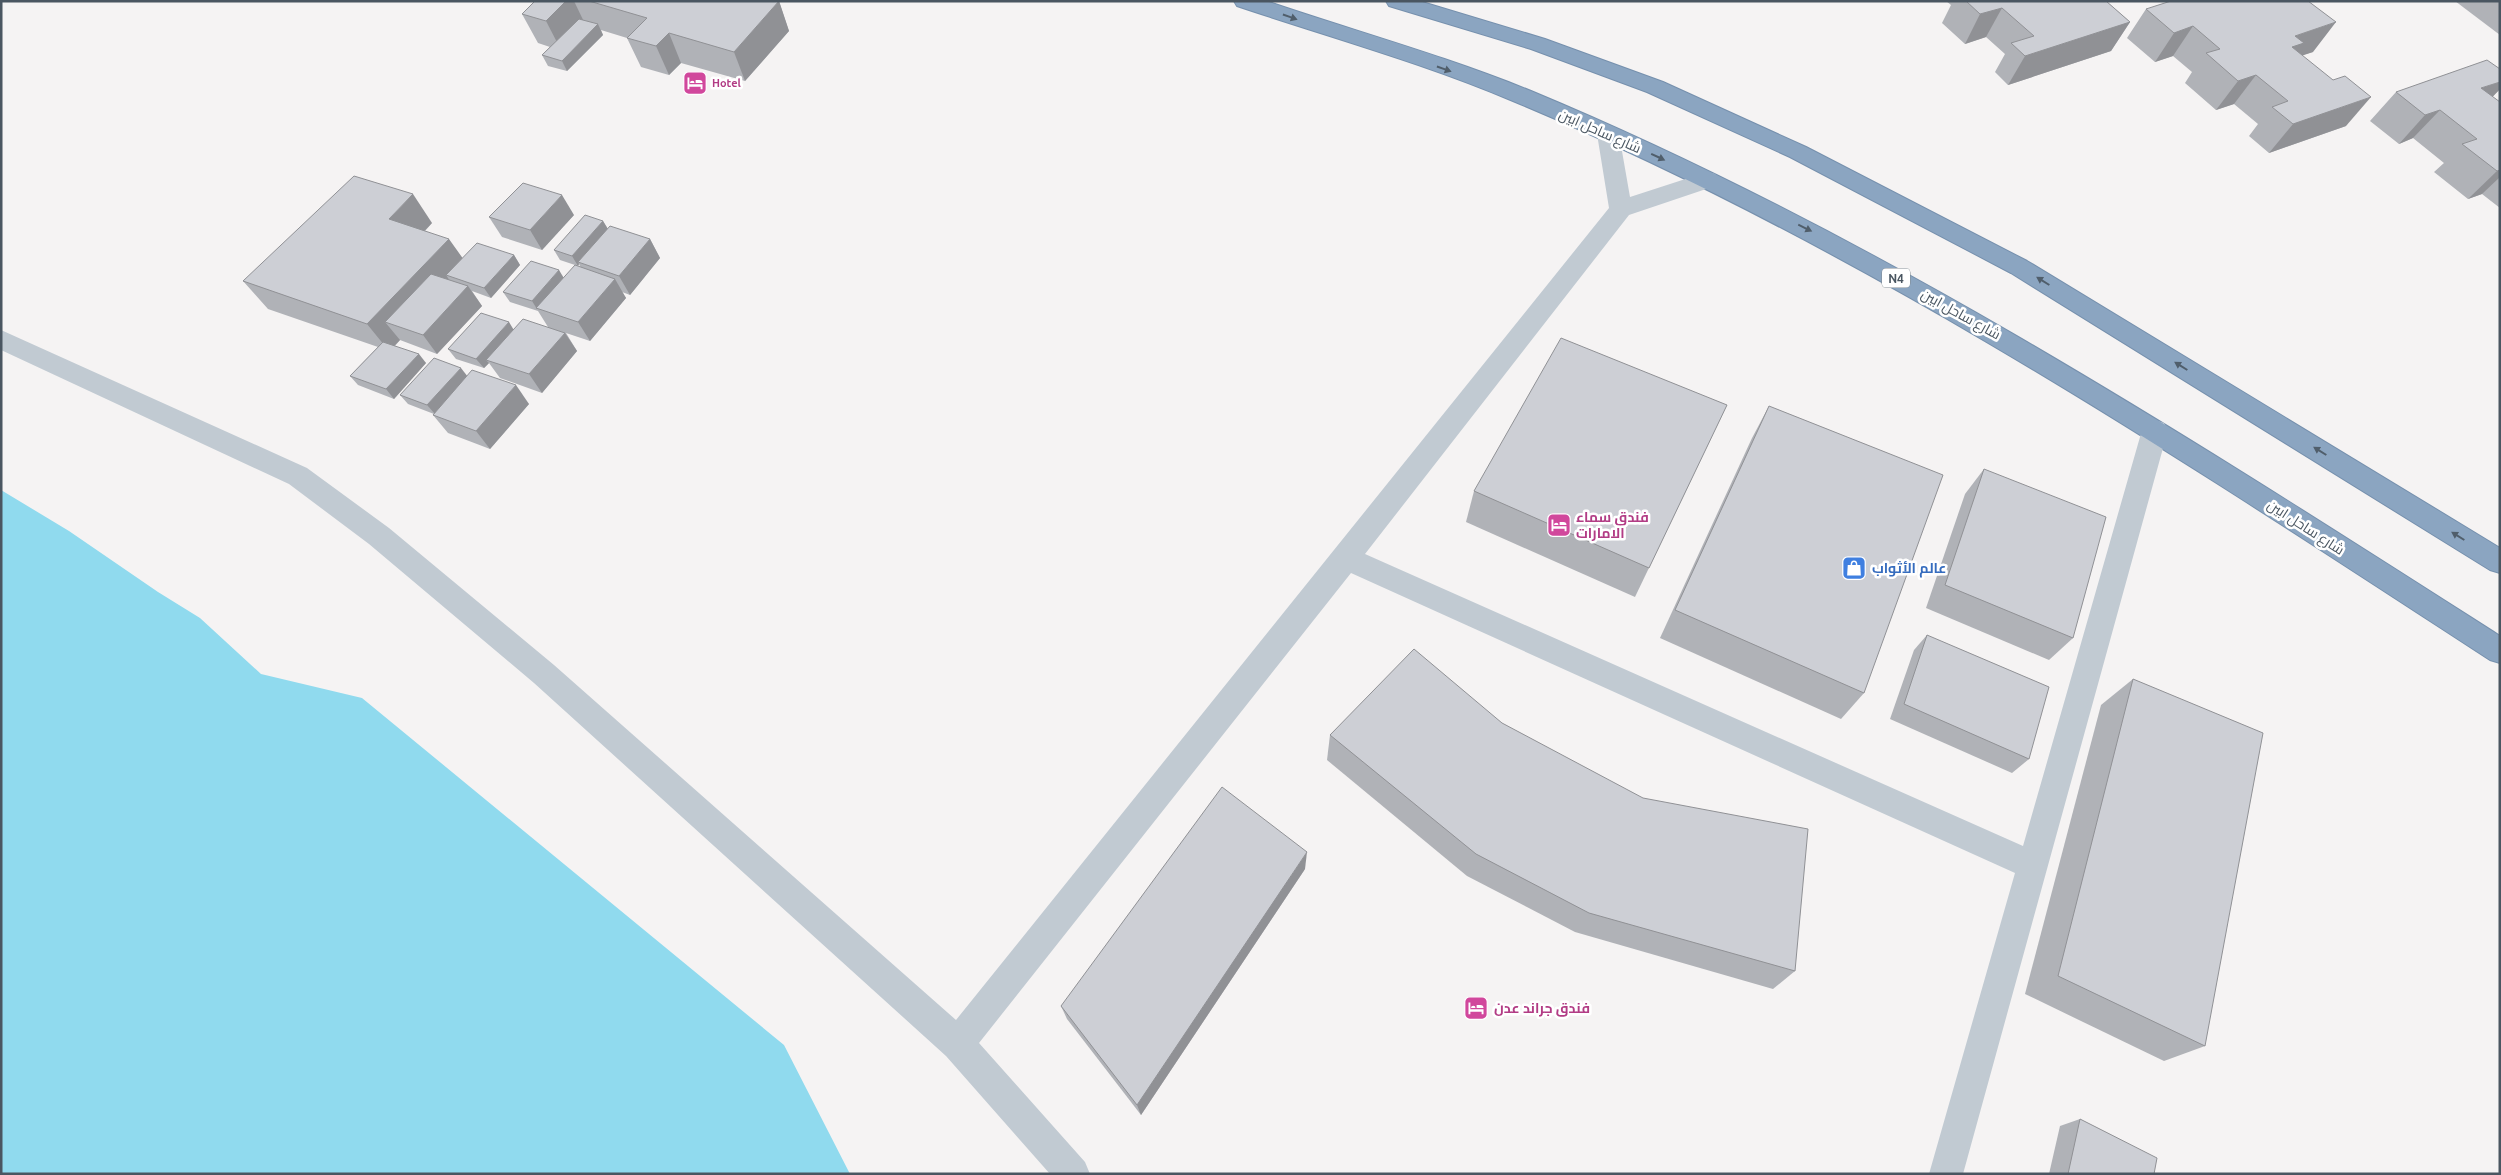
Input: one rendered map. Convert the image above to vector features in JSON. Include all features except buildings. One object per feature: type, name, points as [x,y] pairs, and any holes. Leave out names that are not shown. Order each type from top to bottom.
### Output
[{"type":"highway","name":"شارع ساحل ابين","points":[[1244,1],[1497,86],[1608,134],[1813,232],[1978,322],[2156,430],[2500,651]]},
{"type":"highway","points":[[1396,1],[1538,44],[1655,87],[1798,152],[2019,267],[2500,562]]},
{"type":"street","points":[[1608,134],[1621,209]]},
{"type":"street","points":[[958,1044],[1346,558],[1621,209],[1707,180]]},
{"type":"street","points":[[1,339],[298,476],[379,536],[544,674],[958,1044],[1074,1174]]},
{"type":"street","points":[[1946,1174],[2156,430]]},
{"type":"street","points":[[1346,558],[2033,866]]},
{"type":"water","points":[[1,490],[69,531],[158,592],[200,618],[261,674],[362,698],[784,1045],[850,1174],[1,1174]]},
{"type":"place","name":"Hotel","points":[[695,83]]},
{"type":"place","name":"فندق سماء الامارات","points":[[1559,525]]},
{"type":"place","name":"عالم الأثواب","points":[[1854,568]]},
{"type":"place","name":"فندق جراند عدن","points":[[1476,1008]]}]
